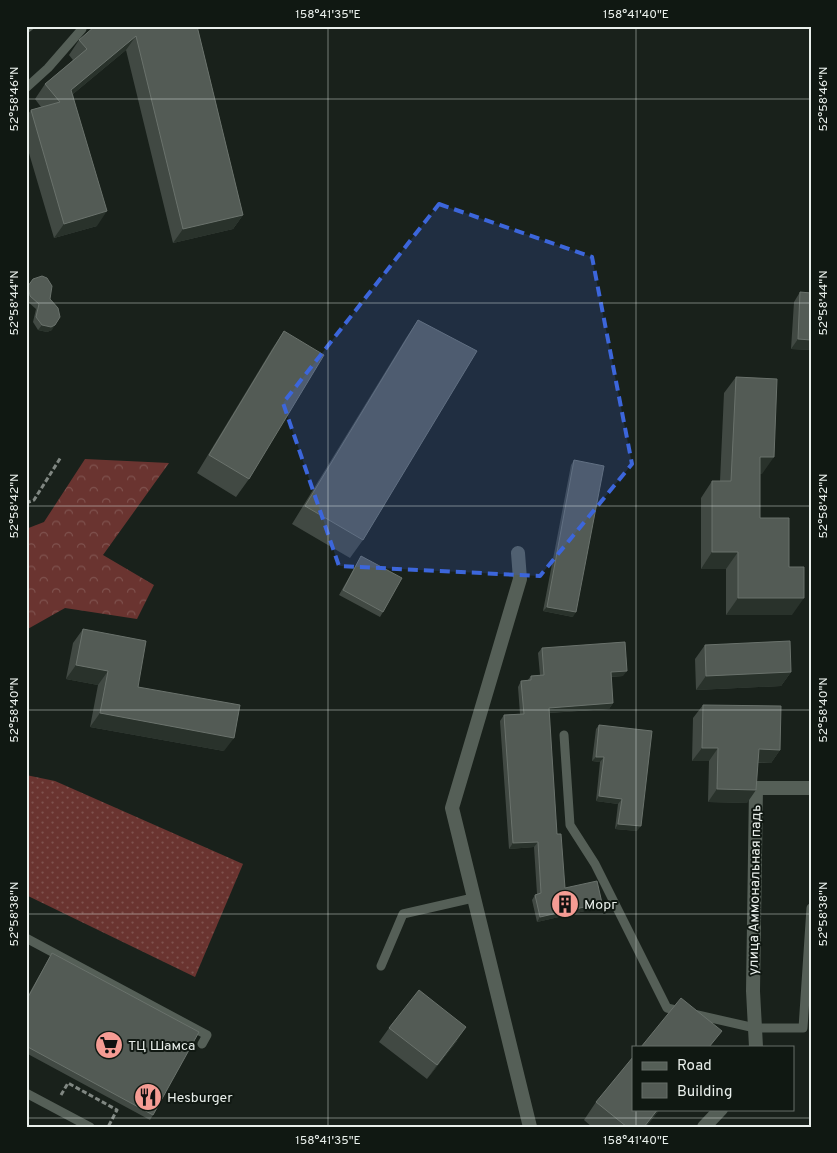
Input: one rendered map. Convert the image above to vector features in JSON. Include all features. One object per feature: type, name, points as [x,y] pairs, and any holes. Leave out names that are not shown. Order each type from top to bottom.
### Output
[{"type":"street","points":[[518,553],[520,579],[452,808],[530,1127]]},
{"type":"street","name":"улица Аммональная падь","points":[[756,1046],[753,991],[756,788],[811,788]]},
{"type":"street","points":[[704,1127],[720,1110]]},
{"type":"lane","points":[[26,29],[30,26]]},
{"type":"lane","points":[[26,88],[48,68],[82,28],[81,26]]},
{"type":"lane","points":[[564,735],[570,825],[595,864],[667,1008],[755,1028],[803,1028],[811,908]]},
{"type":"lane","points":[[382,966],[403,914],[473,898]]},
{"type":"lane","points":[[26,938],[207,1035],[202,1044]]},
{"type":"lane","points":[[26,1093],[90,1127]]},
{"type":"path","points":[[26,503],[34,500],[61,457]]},
{"type":"path","points":[[54,1108],[68,1083],[117,1110],[108,1127]]},
{"type":"highlighted area","points":[[439,204],[592,257],[632,464],[540,576],[339,566],[283,403]]},
{"type":"green space","points":[[85,459],[169,463],[103,555],[154,585],[137,619],[65,608],[26,630],[26,529],[44,522]]},
{"type":"green space","points":[[26,775],[55,781],[243,864],[195,977],[26,895]]},
{"type":"building","points":[[95,26],[197,26],[243,215],[183,229],[136,36],[71,90],[107,211],[64,224],[31,110],[60,102],[45,84],[87,49],[79,40]]},
{"type":"building","points":[[42,276],[47,278],[52,286],[50,299],[58,308],[60,317],[55,325],[51,327],[42,325],[36,317],[39,304],[30,296],[28,286],[33,279]]},
{"type":"building","points":[[800,292],[811,293],[811,340],[798,339]]},
{"type":"building","points":[[418,320],[477,351],[363,540],[305,506]]},
{"type":"building","points":[[284,331],[324,355],[249,479],[209,455]]},
{"type":"building","points":[[736,377],[777,379],[774,457],[760,457],[760,518],[789,518],[789,567],[804,567],[804,598],[738,598],[738,552],[712,552],[712,481],[731,481]]},
{"type":"building","points":[[574,460],[604,466],[576,612],[547,607]]},
{"type":"building","points":[[361,556],[402,578],[383,612],[343,590]]},
{"type":"building","points":[[83,629],[146,641],[138,687],[240,705],[234,738],[100,713],[108,671],[76,665]]},
{"type":"building","points":[[790,641],[791,672],[706,676],[705,645]]},
{"type":"building","points":[[625,642],[627,671],[611,672],[613,703],[549,708],[557,834],[561,834],[565,888],[597,881],[602,903],[540,917],[535,895],[541,893],[538,842],[513,843],[504,715],[524,714],[521,681],[531,680],[531,676],[544,675],[542,648]]},
{"type":"building","points":[[703,705],[781,706],[780,750],[759,749],[756,790],[717,789],[718,748],[702,748]]},
{"type":"building","points":[[599,725],[652,731],[641,826],[618,824],[622,799],[599,796],[604,757],[596,757]]},
{"type":"building","name":"ТЦ Шамса","points":[[52,953],[199,1032],[153,1115],[26,1046],[26,1001]]},
{"type":"building","points":[[419,990],[466,1027],[437,1065],[389,1028]]},
{"type":"building","points":[[681,998],[722,1031],[710,1046],[642,1046]]},
{"type":"building","points":[[632,1058],[632,1110],[657,1110],[644,1127],[627,1127],[596,1102]]},
{"type":"place","name":"Морг","points":[[565,904]]},
{"type":"place","name":"ТЦ Шамса","points":[[109,1045]]},
{"type":"place","name":"Hesburger","points":[[148,1097]]}]
